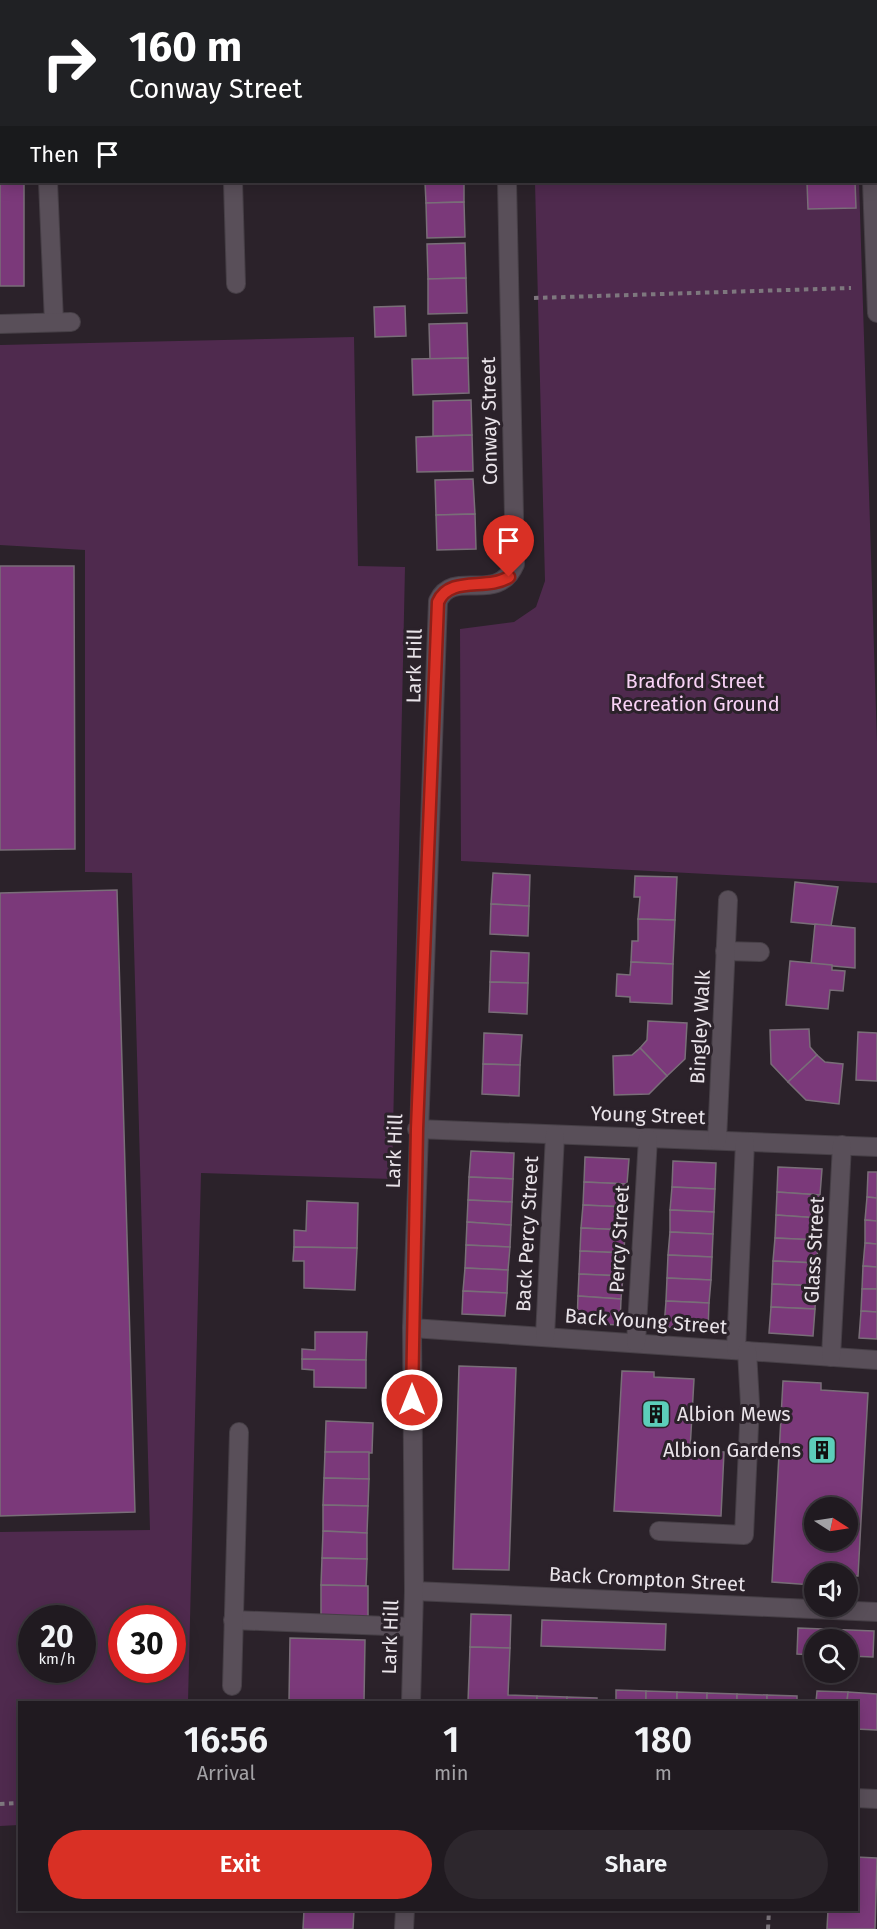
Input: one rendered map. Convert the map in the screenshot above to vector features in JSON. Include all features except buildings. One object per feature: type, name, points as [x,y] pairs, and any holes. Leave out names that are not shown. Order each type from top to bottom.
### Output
[{"type":"street","points":[[0,324],[62,322],[48,183]]},
{"type":"street","points":[[233,183],[236,284]]},
{"type":"street","name":"Conway Street","points":[[438,602],[442,592],[450,587],[499,584],[509,577],[515,564],[507,183]]},
{"type":"street","points":[[872,183],[877,313]]},
{"type":"street","name":"Lark Hill","points":[[411,1701],[414,1591],[412,1328],[417,1129],[438,602]]},
{"type":"street","name":"Bingley Walk","points":[[717,1140],[728,900]]},
{"type":"street","name":"Bingley Walk","points":[[725,951],[760,952]]},
{"type":"street","name":"Young Street","points":[[417,1129],[877,1147]]},
{"type":"street","name":"Back Percy Street","points":[[544,1336],[555,1135]]},
{"type":"street","name":"Percy Street","points":[[636,1343],[648,1138]]},
{"type":"street","points":[[659,1531],[744,1535],[750,1404],[741,1350],[745,1142]]},
{"type":"street","name":"Glass Street","points":[[831,1357],[842,1145]]},
{"type":"street","name":"Back Young Street","points":[[412,1328],[877,1360]]},
{"type":"street","points":[[232,1686],[239,1432]]},
{"type":"street","name":"Back Crompton Street","points":[[414,1591],[877,1612]]},
{"type":"street","points":[[233,1620],[413,1627]]},
{"type":"street","points":[[858,1798],[877,1798]]},
{"type":"street","points":[[404,1929],[405,1911]]},
{"type":"path","points":[[510,299],[876,288]]},
{"type":"path","points":[[0,1804],[18,1803]]},
{"type":"path","points":[[768,1929],[769,1911]]},
{"type":"green space","name":"Bradford Street Recreation Ground","points":[[535,183],[859,183],[877,742],[877,883],[461,861],[460,629],[514,622],[536,607],[545,581]]},
{"type":"green space","points":[[354,337],[358,566],[405,567],[392,1179],[201,1173],[188,1701],[18,1701],[18,1825],[0,1826],[0,1532],[150,1530],[132,873],[85,872],[85,550],[0,545],[0,345]]},
{"type":"place","name":"Albion Mews","points":[[656,1414]]},
{"type":"place","name":"Albion Gardens","points":[[822,1450]]},
{"type":"route","points":[[412,1400],[417,1129],[438,602],[442,592],[450,587],[499,584],[509,577]]}]
